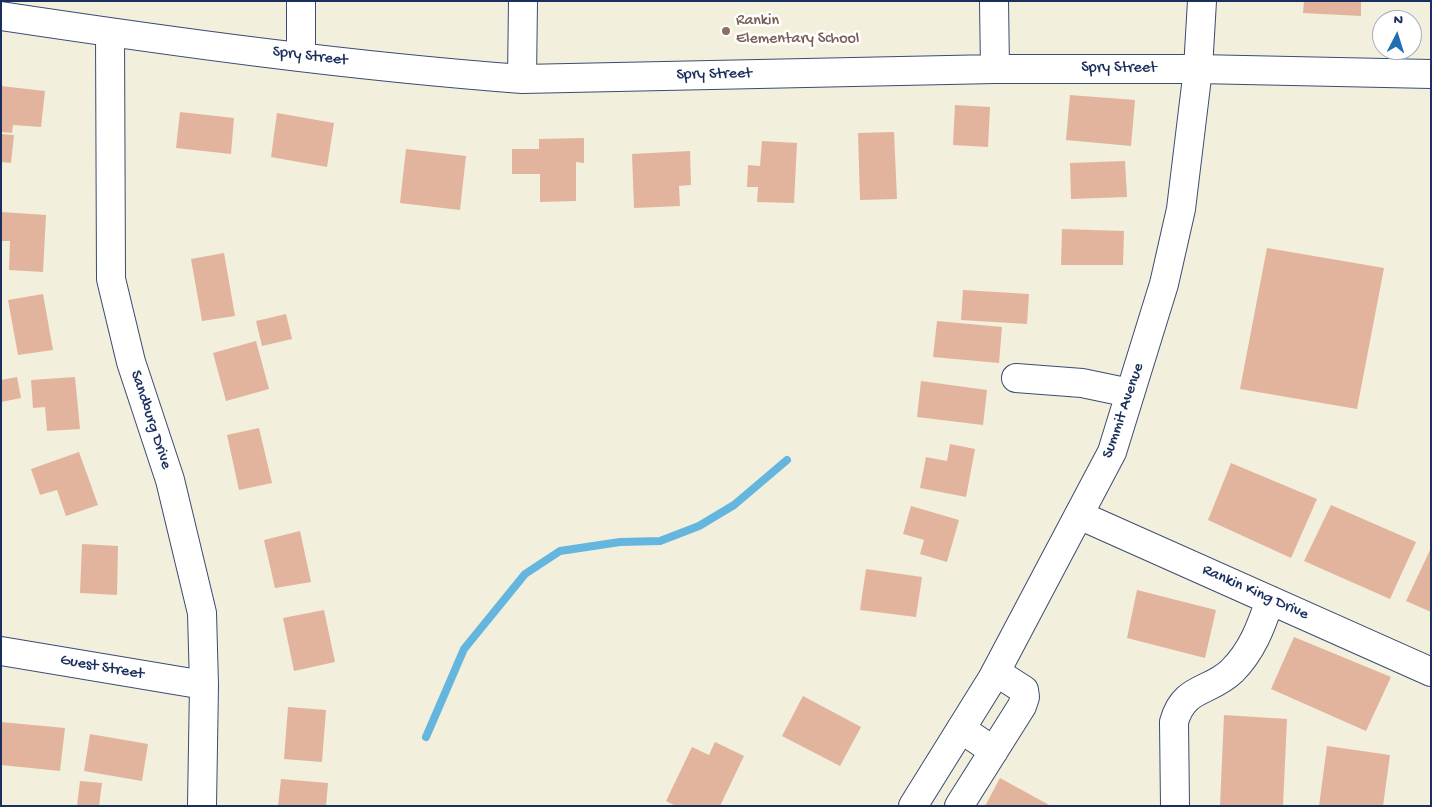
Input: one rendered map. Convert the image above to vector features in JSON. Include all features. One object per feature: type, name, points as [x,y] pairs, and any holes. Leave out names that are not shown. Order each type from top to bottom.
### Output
[{"type":"street","points":[[301,1],[301,57]]},
{"type":"street","points":[[522,79],[523,1]]},
{"type":"street","points":[[994,1],[995,69]]},
{"type":"street","name":"Summit Avenue","points":[[913,806],[996,672],[1112,452],[1164,284],[1181,209],[1198,69],[1202,1]]},
{"type":"street","name":"Spry Street","points":[[1,16],[301,57],[522,79],[995,69],[1198,69],[1431,74]]},
{"type":"street","name":"Sandburg Drive","points":[[110,32],[111,279],[131,362],[170,480],[202,612],[204,685],[202,806]]},
{"type":"street","points":[[1016,378],[1082,383],[1130,394]]},
{"type":"street","name":"Rankin King Drive","points":[[1079,515],[1431,672]]},
{"type":"street","points":[[1175,806],[1174,722],[1177,712],[1183,702],[1192,694],[1208,687],[1231,672],[1248,652],[1260,630],[1270,600]]},
{"type":"street","name":"Guest Street","points":[[1,651],[204,685]]},
{"type":"street","points":[[959,806],[1022,706],[1025,697],[1024,690],[996,672]]},
{"type":"street","points":[[961,729],[994,751]]},
{"type":"building","points":[[1304,1],[1361,1],[1361,16],[1303,13]]},
{"type":"building","points":[[1,86],[45,91],[41,127],[13,125],[12,133],[1,132]]},
{"type":"building","points":[[1070,95],[1135,100],[1131,146],[1066,140]]},
{"type":"building","points":[[955,105],[990,107],[988,147],[953,145]]},
{"type":"building","points":[[180,112],[234,118],[231,154],[176,148]]},
{"type":"building","points":[[277,113],[334,123],[327,167],[271,157]]},
{"type":"building","points":[[894,132],[897,199],[860,200],[858,133]]},
{"type":"building","points":[[1,134],[14,135],[11,163],[1,162]]},
{"type":"building","points":[[584,138],[584,163],[576,162],[576,201],[540,202],[540,174],[512,174],[512,149],[539,149],[539,139]]},
{"type":"building","points":[[762,141],[797,143],[794,203],[757,202],[758,187],[747,187],[748,165],[760,166]]},
{"type":"building","points":[[406,149],[466,156],[460,210],[400,203]]},
{"type":"building","points":[[690,151],[691,185],[679,186],[680,206],[634,208],[632,154]]},
{"type":"building","points":[[1125,161],[1127,197],[1071,199],[1070,163]]},
{"type":"building","points":[[1,212],[46,215],[43,272],[9,270],[10,241],[1,241]]},
{"type":"building","points":[[1062,229],[1124,231],[1123,265],[1061,265]]},
{"type":"building","points":[[1267,248],[1384,268],[1357,409],[1240,389]]},
{"type":"building","points":[[224,253],[235,316],[202,321],[191,259]]},
{"type":"building","points":[[963,290],[1029,294],[1027,324],[961,320]]},
{"type":"building","points":[[43,294],[53,350],[18,355],[8,300]]},
{"type":"building","points":[[286,314],[292,339],[262,346],[256,321]]},
{"type":"building","points":[[937,321],[1002,327],[999,363],[933,357]]},
{"type":"building","points":[[256,341],[269,389],[226,401],[213,353]]},
{"type":"building","points":[[17,377],[21,398],[1,402],[1,380]]},
{"type":"building","points":[[75,377],[80,429],[47,431],[45,407],[33,408],[31,380]]},
{"type":"building","points":[[921,381],[987,390],[983,425],[917,417]]},
{"type":"building","points":[[259,428],[272,483],[239,490],[227,435]]},
{"type":"building","points":[[950,444],[975,449],[966,497],[920,488],[926,457],[947,461]]},
{"type":"building","points":[[79,452],[98,505],[66,516],[57,490],[40,495],[31,469]]},
{"type":"building","points":[[1231,463],[1317,499],[1291,558],[1208,520]]},
{"type":"building","points":[[1331,505],[1416,542],[1390,599],[1304,561]]},
{"type":"building","points":[[911,506],[959,520],[947,562],[920,554],[924,540],[903,534]]},
{"type":"building","points":[[300,531],[311,582],[275,588],[264,540]]},
{"type":"building","points":[[82,544],[118,546],[117,595],[80,593]]},
{"type":"building","points":[[1431,548],[1431,612],[1406,601]]},
{"type":"building","points":[[866,569],[922,577],[916,617],[860,610]]},
{"type":"building","points":[[1137,590],[1216,610],[1205,658],[1127,638]]},
{"type":"building","points":[[324,610],[335,662],[294,671],[283,618]]},
{"type":"building","points":[[1294,637],[1391,677],[1366,731],[1271,689]]},
{"type":"building","points":[[803,696],[861,727],[840,766],[782,736]]},
{"type":"building","points":[[288,707],[326,710],[322,762],[284,759]]},
{"type":"building","points":[[1224,715],[1287,719],[1283,806],[1220,806]]},
{"type":"building","points":[[1,722],[65,728],[60,771],[1,765]]},
{"type":"building","points":[[90,734],[148,744],[142,781],[84,771]]},
{"type":"building","points":[[715,742],[744,756],[720,806],[676,806],[666,801],[692,747],[709,755]]},
{"type":"building","points":[[1327,746],[1390,755],[1383,806],[1319,806]]},
{"type":"building","points":[[1000,778],[1051,806],[985,806]]},
{"type":"building","points":[[281,779],[328,783],[326,806],[278,806]]},
{"type":"building","points":[[80,781],[102,783],[99,806],[77,806]]},
{"type":"waterway","points":[[426,737],[464,649],[525,574],[560,551],[620,542],[660,541],[699,526],[734,505],[787,460]]},
{"type":"place","name":"Rankin Elementary School","points":[[726,31]]}]
